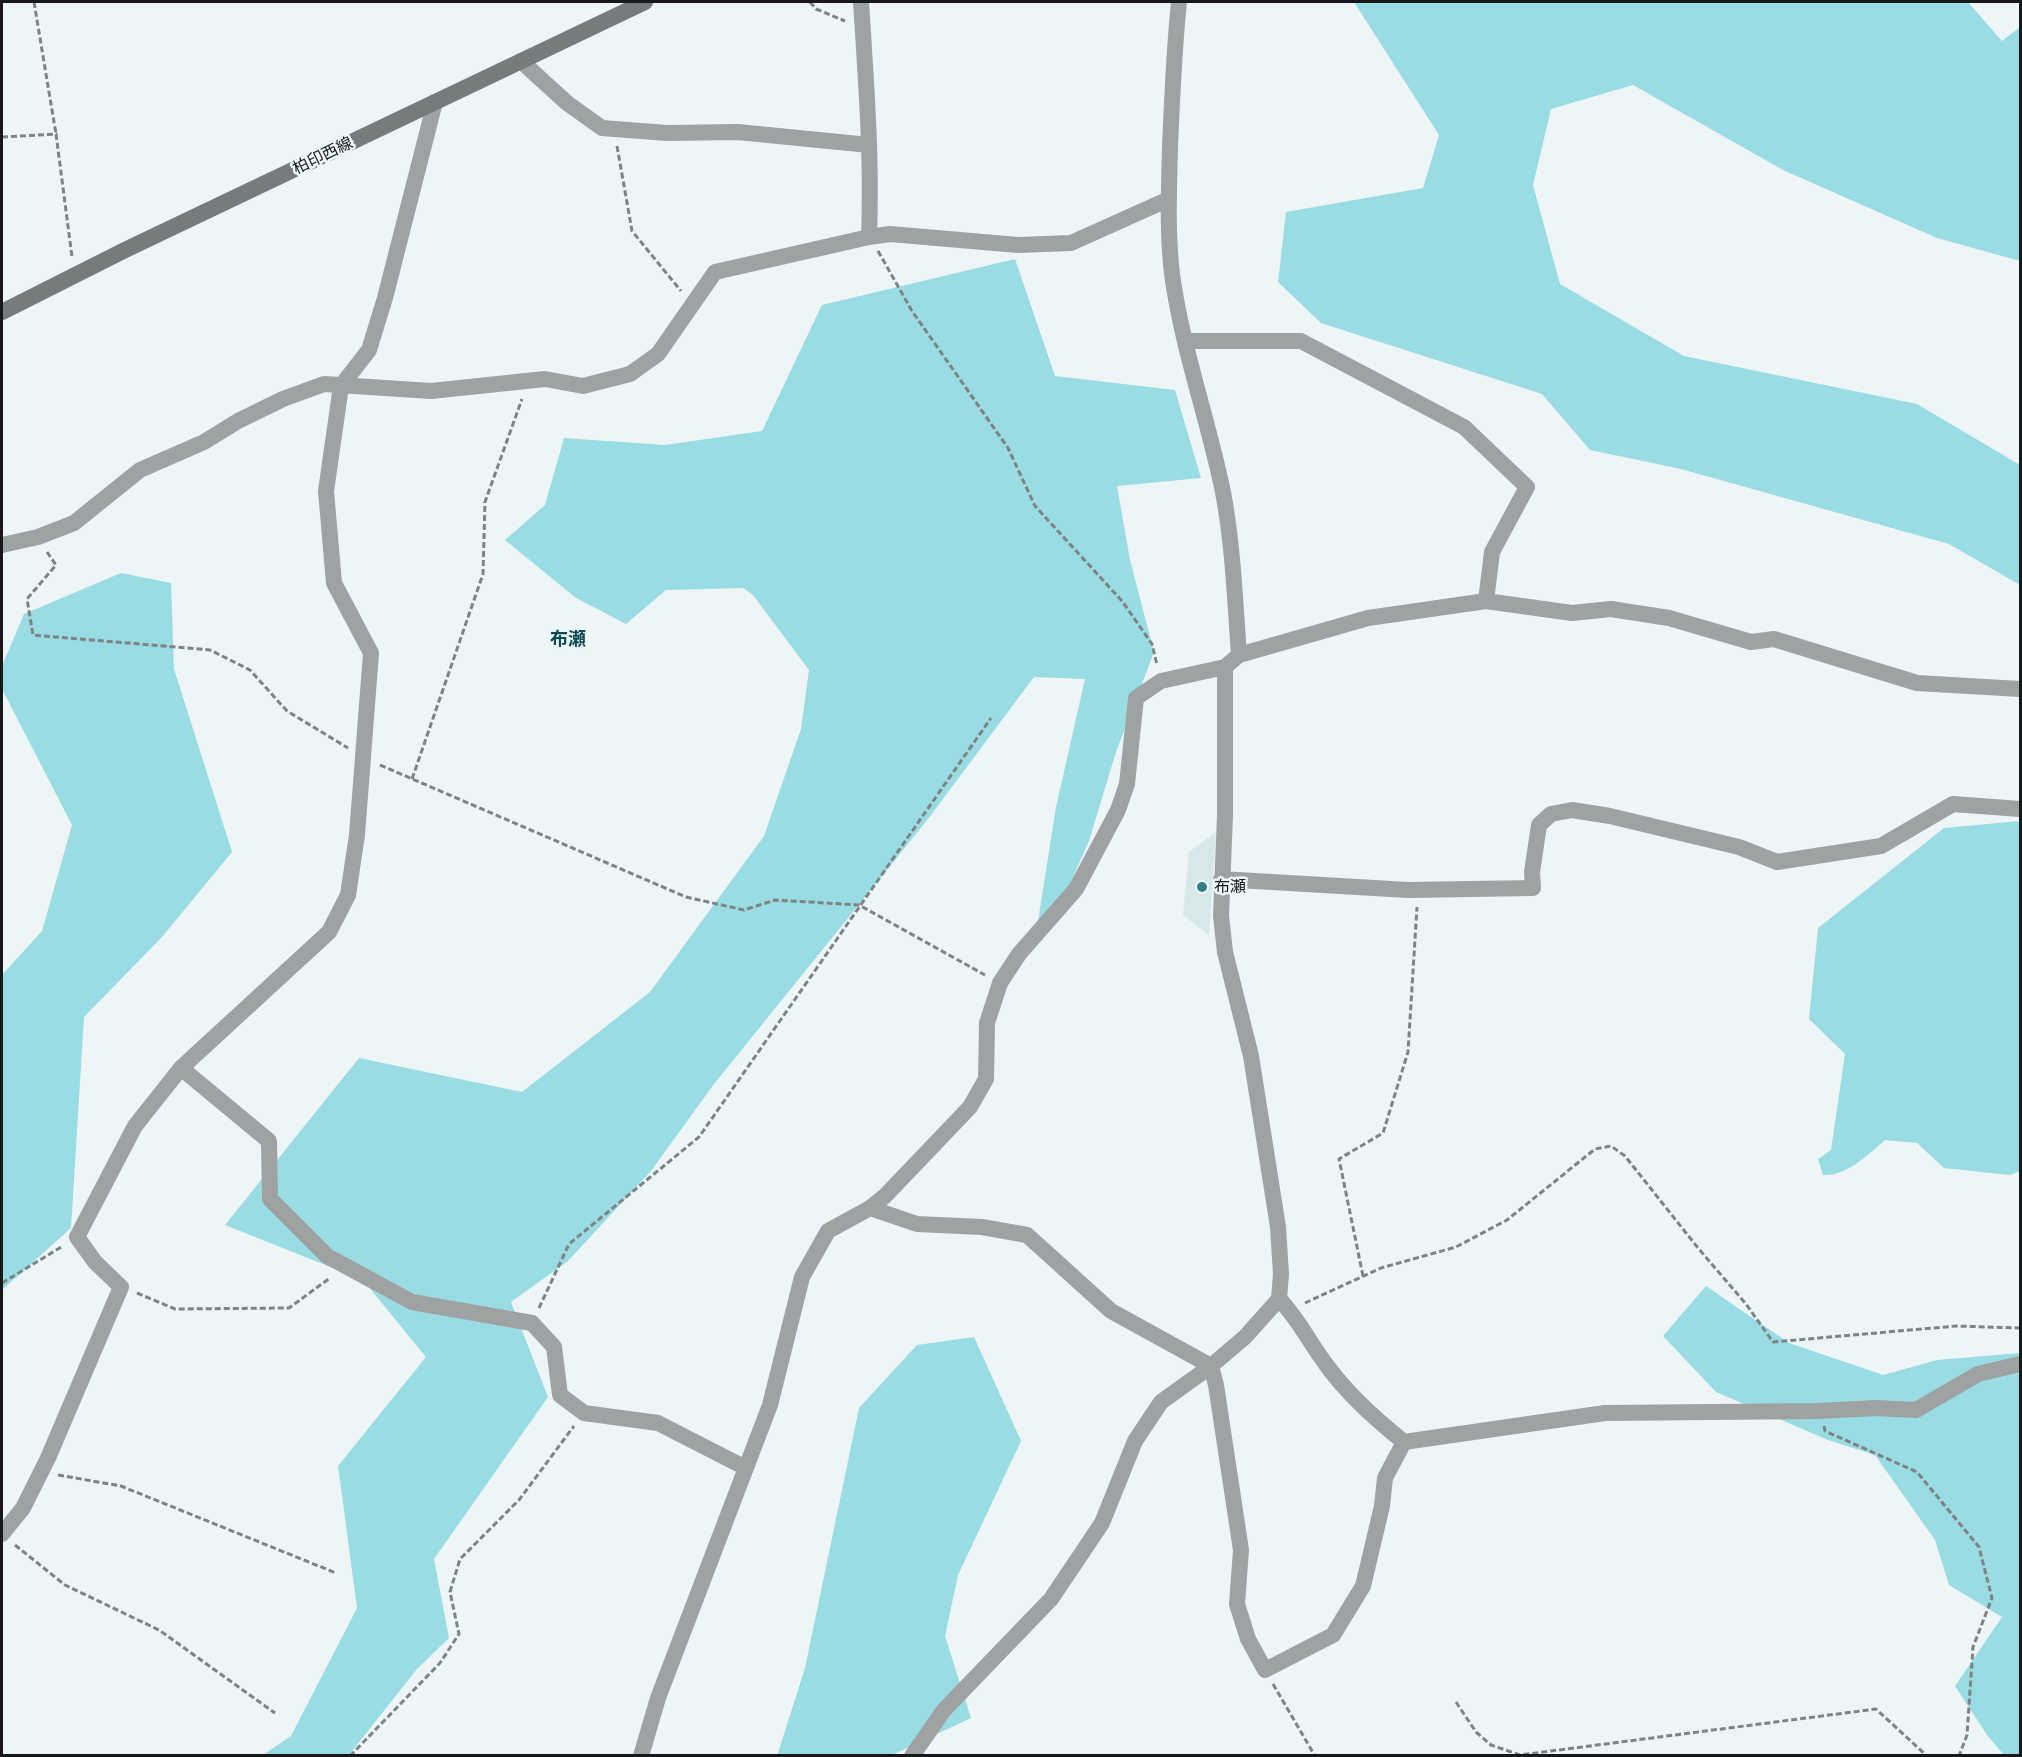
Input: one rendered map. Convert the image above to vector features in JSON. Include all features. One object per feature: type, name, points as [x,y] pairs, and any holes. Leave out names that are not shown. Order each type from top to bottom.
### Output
[{"type":"main road","name":"柏印西線","points":[[2,312],[645,2]]},
{"type":"street","points":[[861,2],[871,199],[869,237]]},
{"type":"street","points":[[1179,2],[1174,54],[1168,199],[1172,273],[1185,341],[1212,439],[1223,494],[1231,548],[1239,655]]},
{"type":"street","points":[[521,61],[567,103],[602,128],[667,133],[738,132],[869,145]]},
{"type":"street","points":[[6,1538],[41,1472],[121,1287],[95,1262],[77,1237],[135,1126],[181,1068],[330,932],[348,895],[357,835],[372,653],[334,583],[326,492],[341,386],[369,350],[385,298],[435,102]]},
{"type":"street","points":[[2,545],[38,537],[74,523],[140,470],[204,442],[238,421],[283,399],[324,384],[431,391],[545,379],[583,386],[630,374],[658,354],[715,272],[890,234],[1018,245],[1071,243],[1168,199]]},
{"type":"street","points":[[1185,341],[1300,341],[1464,427],[1527,487],[1492,552],[1486,601]]},
{"type":"street","points":[[641,1755],[658,1698],[770,1405],[802,1277],[828,1231],[870,1208],[885,1196],[970,1107],[981,1088],[986,1079],[987,1023],[1000,984],[1019,954],[1076,889],[1118,810],[1127,784],[1136,698],[1161,681],[1225,667],[1239,655],[1368,618],[1486,601],[1572,613],[1611,609],[1669,618],[1751,642],[1774,639],[1917,683],[2020,689]]},
{"type":"street","points":[[1225,667],[1225,816],[1221,916],[1225,952],[1251,1056],[1278,1227],[1285,1305],[1326,1365],[1371,1415],[1404,1442],[1605,1413],[1818,1411],[1876,1408],[1916,1410],[1978,1374],[2020,1364]]},
{"type":"street","points":[[1221,879],[1418,890],[1533,888],[1532,872],[1539,825],[1551,814],[1572,810],[1610,816],[1739,847],[1777,862],[1881,846],[1953,804],[2020,809]]},
{"type":"street","points":[[181,1068],[269,1141],[270,1199],[327,1256],[412,1302],[532,1323],[554,1347],[560,1395],[584,1413],[658,1423],[746,1468]]},
{"type":"street","points":[[870,1208],[917,1224],[982,1227],[1027,1235],[1111,1311],[1210,1366],[1216,1385],[1241,1550],[1237,1604],[1248,1639],[1265,1670],[1333,1635],[1363,1586],[1382,1506],[1385,1478],[1404,1442]]},
{"type":"street","points":[[912,1755],[944,1710],[1051,1599],[1102,1523],[1135,1441],[1161,1402],[1210,1366],[1285,1305]]},
{"type":"path","points":[[34,2],[56,134],[74,276]]},
{"type":"path","points":[[810,2],[816,9],[863,28]]},
{"type":"path","points":[[614,129],[632,231],[693,305]]},
{"type":"path","points":[[2,137],[56,134]]},
{"type":"path","points":[[869,237],[912,311],[1008,448],[1035,506],[1122,601],[1152,644],[1161,681]]},
{"type":"path","points":[[412,779],[483,574],[485,502],[529,381]]},
{"type":"path","points":[[38,537],[56,565],[27,599],[33,635],[210,650],[250,670],[287,711],[363,757],[686,897],[744,910],[775,900],[859,905],[1000,984]]},
{"type":"path","points":[[532,1323],[568,1244],[699,1137],[991,718]]},
{"type":"path","points":[[1363,1276],[1339,1159],[1383,1133],[1408,1052],[1418,890]]},
{"type":"path","points":[[1285,1305],[1381,1268],[1456,1247],[1507,1221],[1595,1149],[1611,1146],[1625,1156],[1746,1304],[1773,1342],[1956,1326],[2020,1328]]},
{"type":"path","points":[[2,1283],[77,1237]]},
{"type":"path","points":[[121,1287],[175,1309],[289,1308],[346,1266]]},
{"type":"path","points":[[1818,1411],[1825,1431],[1917,1472],[1979,1547],[1992,1598],[1973,1647],[1967,1735],[1959,1755]]},
{"type":"path","points":[[350,1755],[440,1663],[459,1634],[450,1592],[460,1559],[519,1500],[584,1413]]},
{"type":"path","points":[[41,1472],[121,1486],[336,1573]]},
{"type":"path","points":[[6,1538],[65,1585],[159,1630],[275,1713]]},
{"type":"path","points":[[1265,1670],[1315,1755]]},
{"type":"path","points":[[1456,1702],[1476,1732],[1491,1745],[1520,1755],[1876,1709],[1928,1755]]},
{"type":"shaded area","points":[[1354,2],[1968,2],[2002,41],[2020,27],[2020,261],[1937,238],[1783,170],[1633,85],[1551,109],[1533,185],[1560,284],[1684,356],[1917,404],[2020,465],[2020,585],[1949,544],[1681,469],[1590,450],[1542,394],[1321,323],[1278,282],[1286,212],[1423,188],[1439,135]]},
{"type":"shaded area","points":[[1015,259],[1055,376],[1175,390],[1201,478],[1117,486],[1130,560],[1154,652],[1116,752],[1089,841],[1052,924],[1038,921],[1056,807],[1085,679],[1034,677],[928,819],[714,1084],[651,1171],[568,1261],[511,1302],[548,1397],[434,1559],[449,1638],[417,1669],[349,1755],[263,1755],[291,1736],[357,1608],[338,1466],[426,1357],[363,1280],[225,1225],[359,1058],[522,1092],[650,992],[764,836],[801,729],[809,670],[753,595],[743,588],[666,590],[626,624],[576,598],[505,540],[545,505],[564,438],[665,445],[762,431],[822,305]]},
{"type":"shaded area","points":[[121,573],[171,583],[174,669],[232,852],[162,937],[84,1017],[71,1228],[2,1290],[2,975],[42,931],[72,825],[2,689],[2,666],[24,614]]},
{"type":"shaded area","points":[[2020,821],[2020,1171],[2010,1175],[1944,1168],[1917,1143],[1885,1140],[1849,1168],[1823,1175],[1818,1159],[1831,1150],[1845,1054],[1809,1019],[1818,928],[1944,828]]},
{"type":"shaded area","points":[[1216,832],[1209,935],[1183,915],[1189,852]]},
{"type":"shaded area","points":[[1706,1286],[1789,1343],[1883,1375],[1937,1360],[2020,1353],[2020,1755],[2004,1755],[1987,1735],[1955,1686],[2002,1617],[1949,1585],[1935,1540],[1875,1455],[1828,1440],[1716,1392],[1663,1336]]},
{"type":"shaded area","points":[[974,1337],[1021,1441],[958,1575],[945,1636],[971,1718],[892,1755],[777,1756],[805,1668],[859,1408],[917,1345]]},
{"type":"place","name":"布瀬","points":[[1202,887]]},
{"type":"district","name":"布瀬","points":[[568,640]]}]
